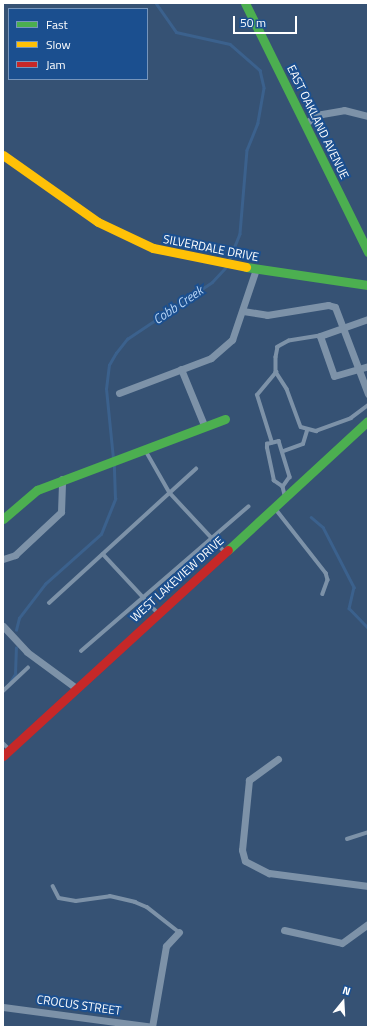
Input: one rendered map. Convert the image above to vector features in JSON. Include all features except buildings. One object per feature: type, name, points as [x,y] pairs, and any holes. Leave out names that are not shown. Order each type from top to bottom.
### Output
[{"type":"street","name":"EAST OAKLAND AVENUE","points":[[245,3],[368,252]]},
{"type":"street","points":[[305,123],[322,114],[344,110],[368,116]]},
{"type":"street","name":"SILVERDALE DRIVE","points":[[3,155],[76,207],[124,236],[153,248],[218,263],[368,285]]},
{"type":"street","points":[[119,393],[210,358],[232,340],[243,312],[256,269]]},
{"type":"street","points":[[243,312],[267,315],[328,305],[340,314],[368,394]]},
{"type":"street","points":[[368,318],[320,336],[334,376],[368,366]]},
{"type":"street","points":[[181,369],[204,425]]},
{"type":"street","points":[[3,519],[19,502],[62,479],[103,462],[119,458],[225,418]]},
{"type":"street","name":"WEST LAKEVIEW DRIVE","points":[[5,750],[76,688],[274,507],[284,492],[368,421]]},
{"type":"street","points":[[3,559],[15,555],[61,512],[62,479]]},
{"type":"street","points":[[3,626],[27,652],[76,688]]},
{"type":"street","points":[[278,759],[255,772],[249,780],[242,850],[245,861],[269,873],[368,886]]},
{"type":"street","points":[[284,930],[342,944],[368,924]]},
{"type":"street","points":[[152,1027],[166,946],[179,932]]},
{"type":"street","name":"CROCUS STREET","points":[[3,1007],[152,1027]]},
{"type":"lane","points":[[307,431],[297,420],[287,389],[276,372],[278,347],[301,336],[320,336]]},
{"type":"lane","points":[[272,443],[257,395],[259,388],[276,372]]},
{"type":"lane","points":[[307,431],[351,418],[368,405]]},
{"type":"lane","points":[[284,451],[303,444],[307,431]]},
{"type":"lane","points":[[279,441],[284,451],[290,477],[284,492],[274,481],[267,448],[272,443],[279,441]]},
{"type":"lane","points":[[145,448],[151,464],[170,493],[225,552]]},
{"type":"lane","points":[[49,603],[196,469]]},
{"type":"lane","points":[[81,651],[248,507]]},
{"type":"lane","points":[[274,507],[326,573],[328,580],[323,594]]},
{"type":"lane","points":[[103,554],[158,612]]},
{"type":"lane","points":[[3,691],[28,668]]},
{"type":"lane","points":[[347,839],[368,832]]},
{"type":"lane","points":[[53,886],[59,898],[76,901],[110,896],[135,902],[147,907],[179,932]]},
{"type":"waterway","name":"Cobb Creek","points":[[156,3],[176,32],[230,44],[260,70],[264,88],[258,123],[247,150],[240,234],[229,261]]},
{"type":"waterway","name":"Cobb Creek","points":[[113,459],[106,389],[109,365],[116,353],[127,339],[212,282],[226,267]]},
{"type":"waterway","name":"Cobb Creek","points":[[16,630],[19,618],[45,584],[101,534],[115,499],[114,464]]},
{"type":"waterway","points":[[311,517],[323,527],[354,587],[349,608],[368,628]]},
{"type":"waterway","name":"Cobb Creek","points":[[9,684],[15,674],[16,648]]},
{"type":"traffic: fast","points":[[245,3],[368,252]]},
{"type":"traffic: fast","points":[[246,267],[368,285]]},
{"type":"traffic: fast","points":[[3,519],[37,490],[225,419]]},
{"type":"traffic: fast","points":[[228,550],[368,421]]},
{"type":"traffic: slow","points":[[3,155],[98,222],[153,248],[246,267]]},
{"type":"traffic: jam","points":[[3,756],[228,550]]}]
